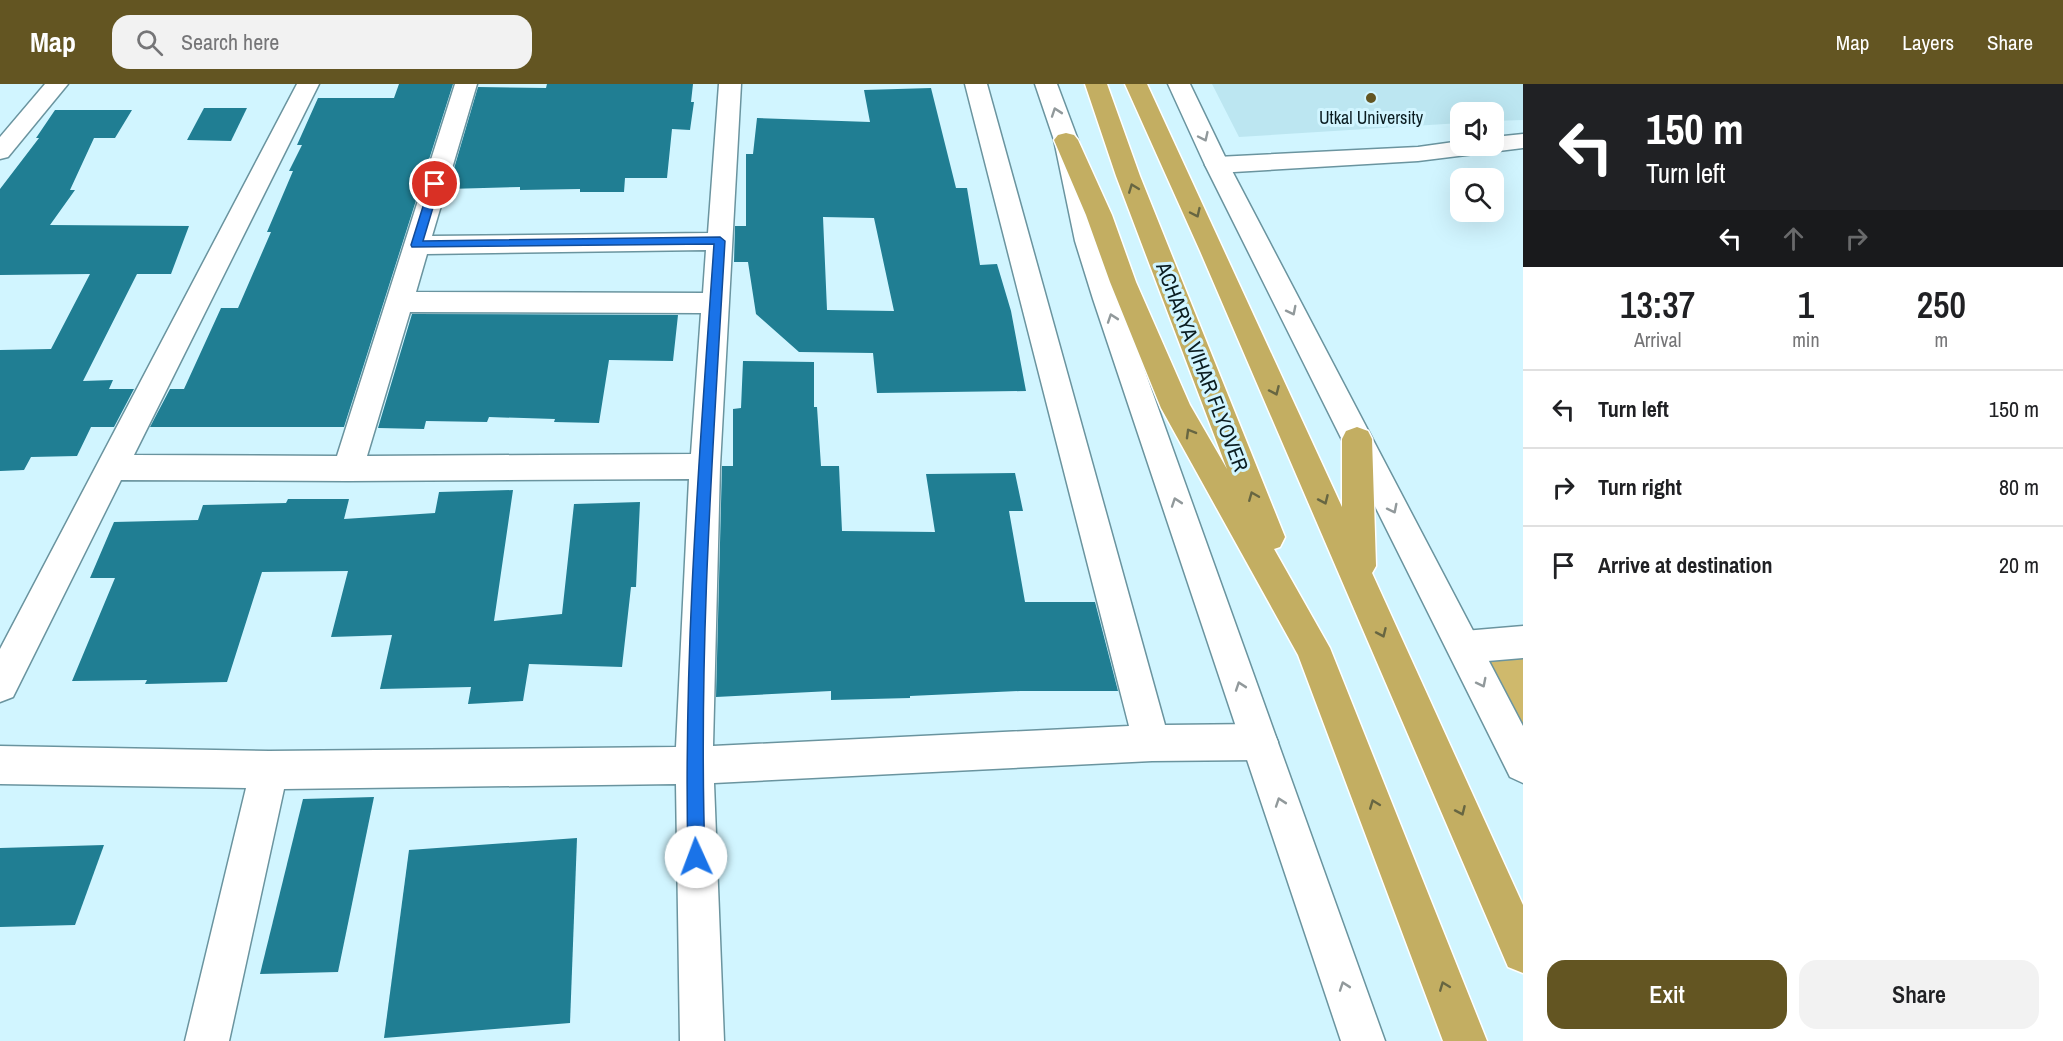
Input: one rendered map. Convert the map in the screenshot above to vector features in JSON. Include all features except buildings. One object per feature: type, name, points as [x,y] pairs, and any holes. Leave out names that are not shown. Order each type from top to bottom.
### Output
[{"type":"highway","name":"ACHARYA VIHAR FLYOVER","points":[[1096,84],[1128,176],[1313,648]]},
{"type":"highway","points":[[1136,84],[1292,428],[1523,952]]},
{"type":"highway","points":[[1066,140],[1099,215],[1123,282],[1176,408],[1313,648],[1465,1041]]},
{"type":"highway","points":[[1357,439],[1359,580]]},
{"type":"street","points":[[0,152],[57,84]]},
{"type":"street","points":[[0,685],[308,84]]},
{"type":"street","points":[[348,469],[466,84]]},
{"type":"street","points":[[702,1041],[694,765],[705,466],[730,84]]},
{"type":"street","points":[[976,84],[1152,743]]},
{"type":"street","points":[[1046,84],[1066,140],[1088,241],[1106,299],[1363,1041]]},
{"type":"street","points":[[1179,84],[1217,165],[1523,764]]},
{"type":"street","points":[[1217,165],[1352,159],[1511,143],[1523,166]]},
{"type":"street","points":[[416,245],[720,241]]},
{"type":"street","points":[[399,302],[716,303]]},
{"type":"street","points":[[112,467],[348,469],[705,466]]},
{"type":"street","points":[[1464,647],[1523,642]]},
{"type":"street","points":[[0,765],[269,770],[694,765],[1152,743],[1259,742]]},
{"type":"street","points":[[207,1041],[269,770]]},
{"type":"shaded area","name":"Utkal University","points":[[1212,84],[1523,84],[1523,120],[1504,121],[1504,102],[1450,102],[1450,124],[1239,137]]},
{"type":"shaded area","points":[[1523,650],[1523,754],[1473,653]]},
{"type":"place","name":"Utkal University","points":[[1371,98]]},
{"type":"route","points":[[435,184],[416,245],[720,241],[705,466],[694,765],[696,857]]}]
